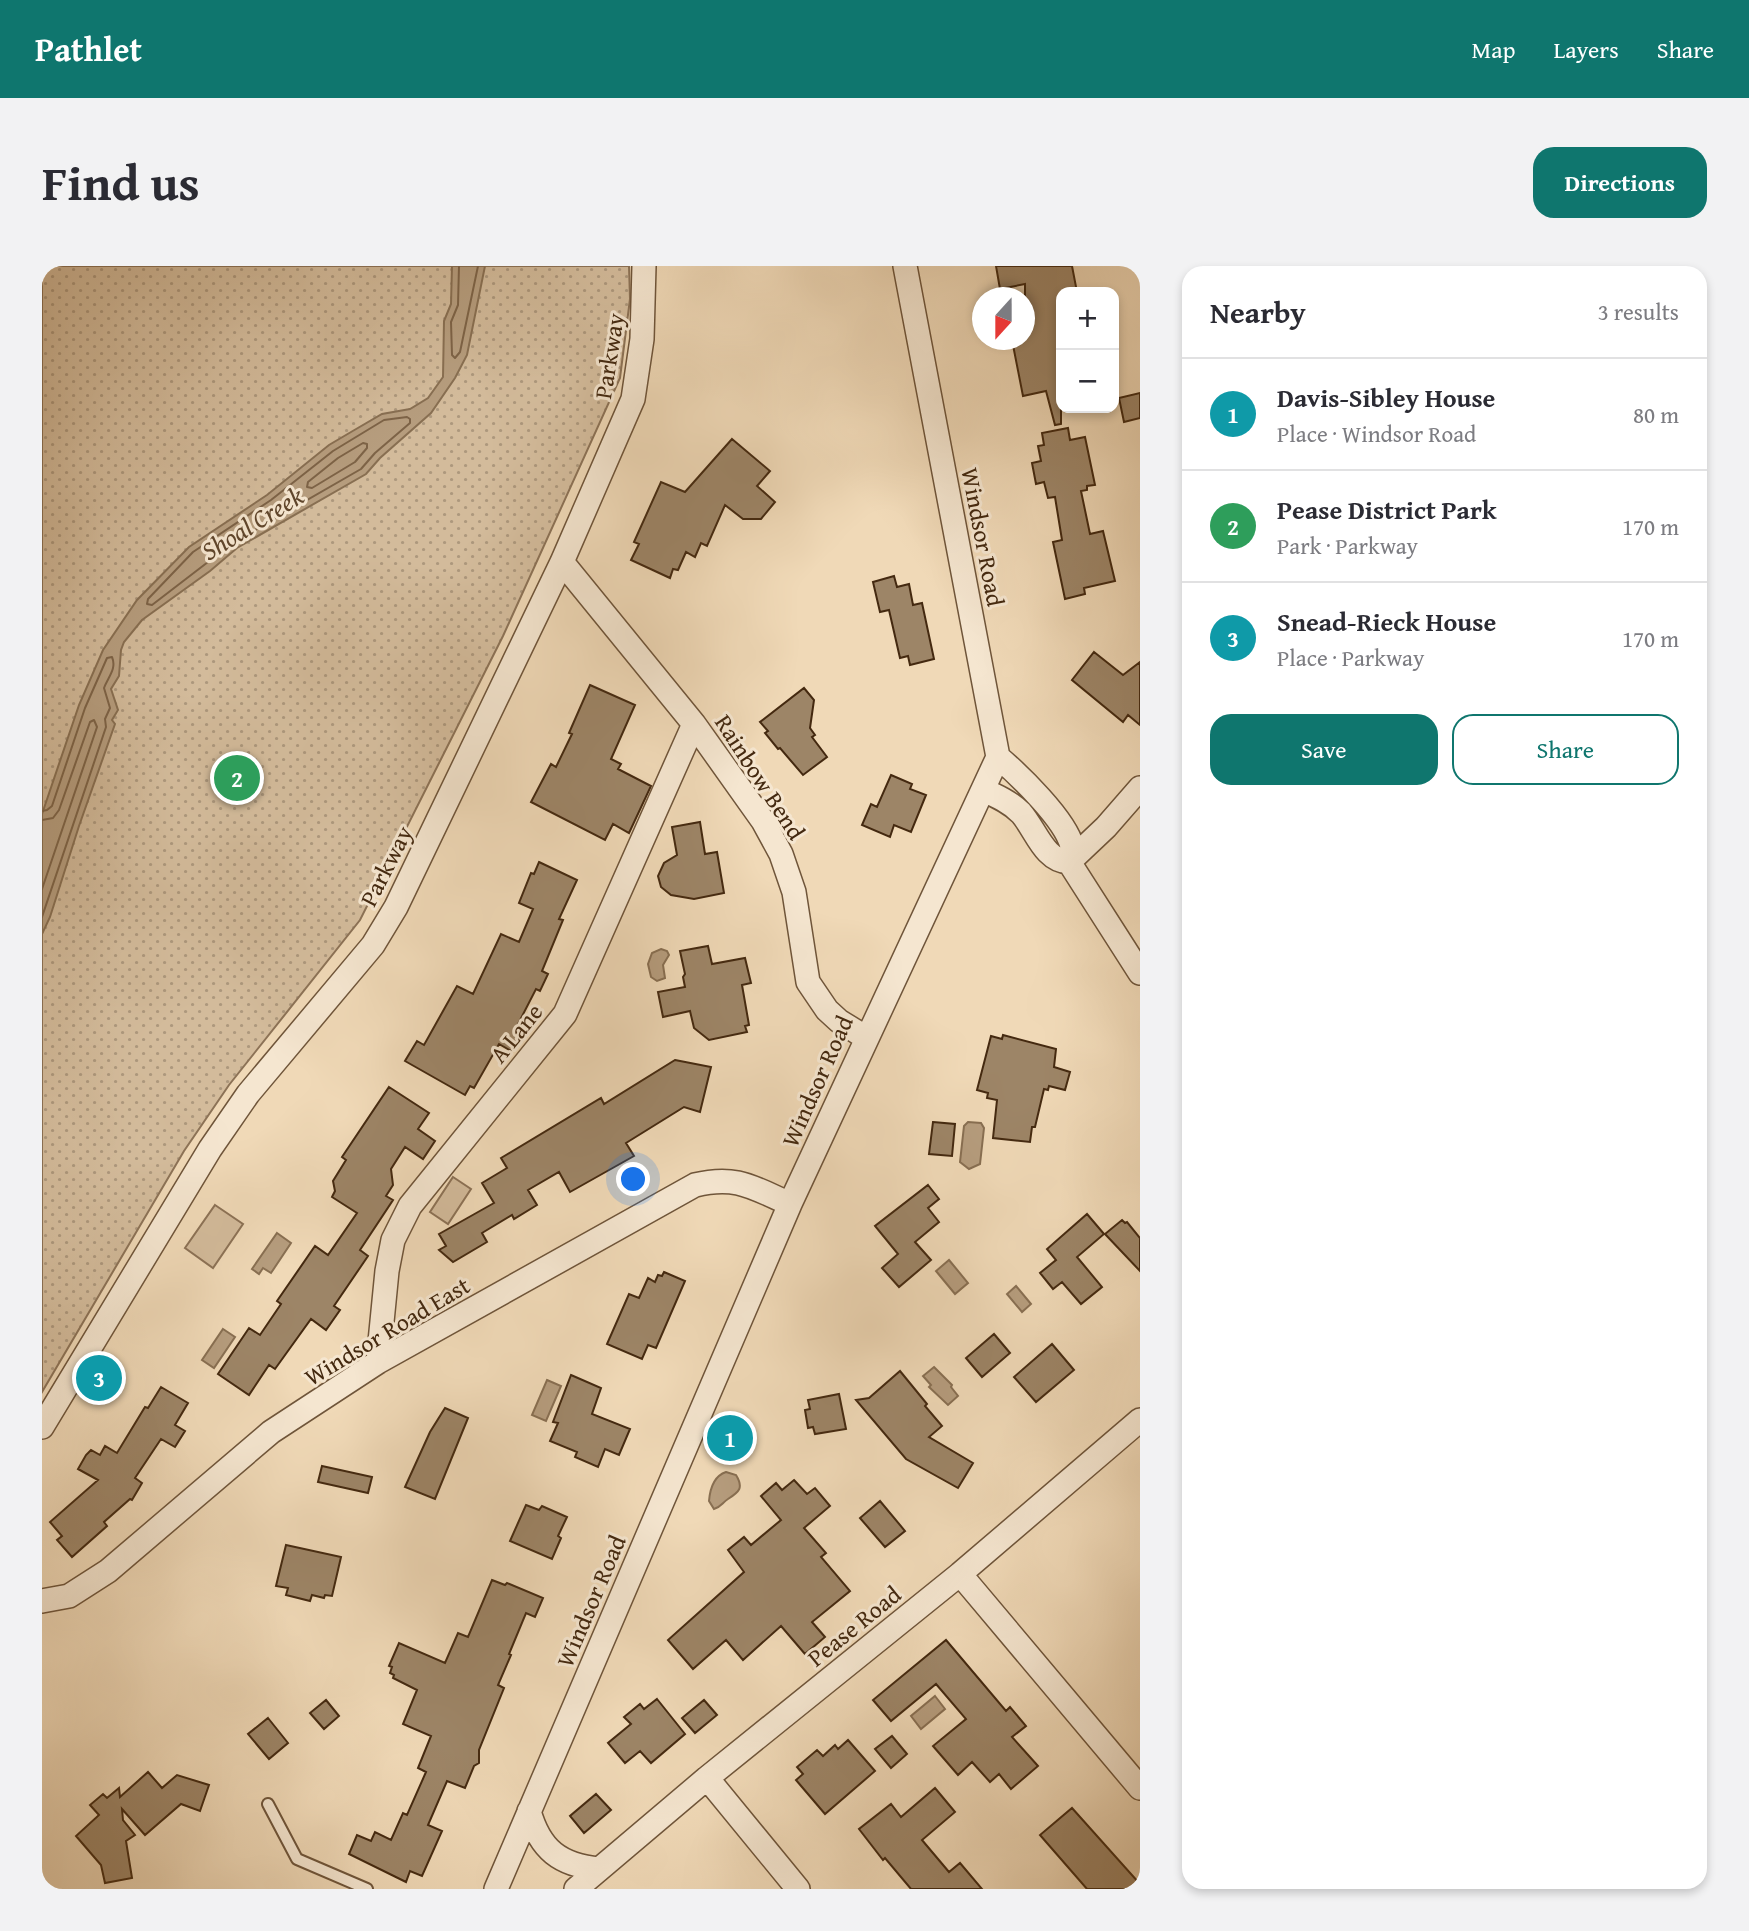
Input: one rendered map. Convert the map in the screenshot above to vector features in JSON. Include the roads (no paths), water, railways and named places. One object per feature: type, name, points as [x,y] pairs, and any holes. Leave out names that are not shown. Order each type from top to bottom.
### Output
[{"type":"street","name":"Parkway","points":[[42,1427],[210,1149],[248,1094],[373,945],[396,907],[562,562],[633,399],[642,339],[644,266]]},
{"type":"street","name":"Windsor Road","points":[[496,1889],[790,1204],[865,1037],[998,757],[905,266]]},
{"type":"street","name":"Rainbow Bend","points":[[562,562],[694,724],[763,821],[780,854],[794,892],[808,982],[833,1016],[865,1037]]},
{"type":"street","name":"A Lane","points":[[378,1362],[387,1271],[393,1240],[410,1206],[565,1014],[694,724]]},
{"type":"street","points":[[998,757],[1033,789],[1056,819],[1072,846],[1069,862],[1140,973]]},
{"type":"street","points":[[983,790],[1016,808],[1049,854],[1061,862],[1069,862],[1106,827],[1140,788]]},
{"type":"street","name":"Windsor Road East","points":[[42,1601],[69,1596],[108,1571],[271,1432],[378,1362],[695,1185],[719,1179],[738,1182],[790,1204]]},
{"type":"street","name":"Pease Road","points":[[576,1889],[707,1778],[960,1574],[1140,1420]]},
{"type":"street","points":[[960,1574],[1140,1788]]},
{"type":"street","points":[[707,1778],[799,1889]]},
{"type":"street","points":[[529,1811],[534,1829],[544,1845],[560,1859],[578,1867],[599,1869]]},
{"type":"lane","points":[[268,1804],[297,1859],[367,1889]]},
{"type":"water","name":"Shoal Creek","points":[[452,266],[485,266],[467,355],[431,413],[366,474],[237,548],[142,620],[124,642],[119,676],[111,689],[118,710],[112,720],[115,724],[42,934],[42,814],[79,705],[103,650],[137,600],[189,547],[267,495],[329,445],[382,414],[410,409],[428,398],[443,377],[444,321],[451,304]]},
{"type":"water","points":[[661,949],[669,955],[663,965],[665,978],[657,981],[651,977],[648,964],[652,953]]},
{"type":"water","points":[[968,1122],[981,1123],[984,1128],[980,1164],[969,1169],[960,1162],[964,1126]]},
{"type":"water","points":[[277,1233],[291,1243],[271,1273],[263,1268],[259,1274],[252,1269]]},
{"type":"water","points":[[949,1260],[968,1283],[955,1294],[936,1271]]},
{"type":"water","points":[[1016,1286],[1031,1304],[1022,1312],[1007,1294]]},
{"type":"water","points":[[223,1329],[235,1337],[214,1368],[202,1360]]},
{"type":"water","points":[[934,1367],[952,1385],[958,1396],[948,1405],[929,1387],[931,1385],[923,1376]]},
{"type":"water","points":[[547,1380],[561,1386],[546,1421],[532,1415]]},
{"type":"water","points":[[726,1472],[736,1475],[740,1483],[739,1489],[714,1509],[709,1501],[712,1488],[718,1477]]},
{"type":"water","points":[[935,1696],[945,1709],[921,1729],[911,1716]]},
{"type":"place","name":"Pease District Park","points":[[237,778]]},
{"type":"place","name":"Snead-Rieck House","points":[[99,1378]]},
{"type":"place","name":"Davis-Sibley House","points":[[730,1438]]}]
